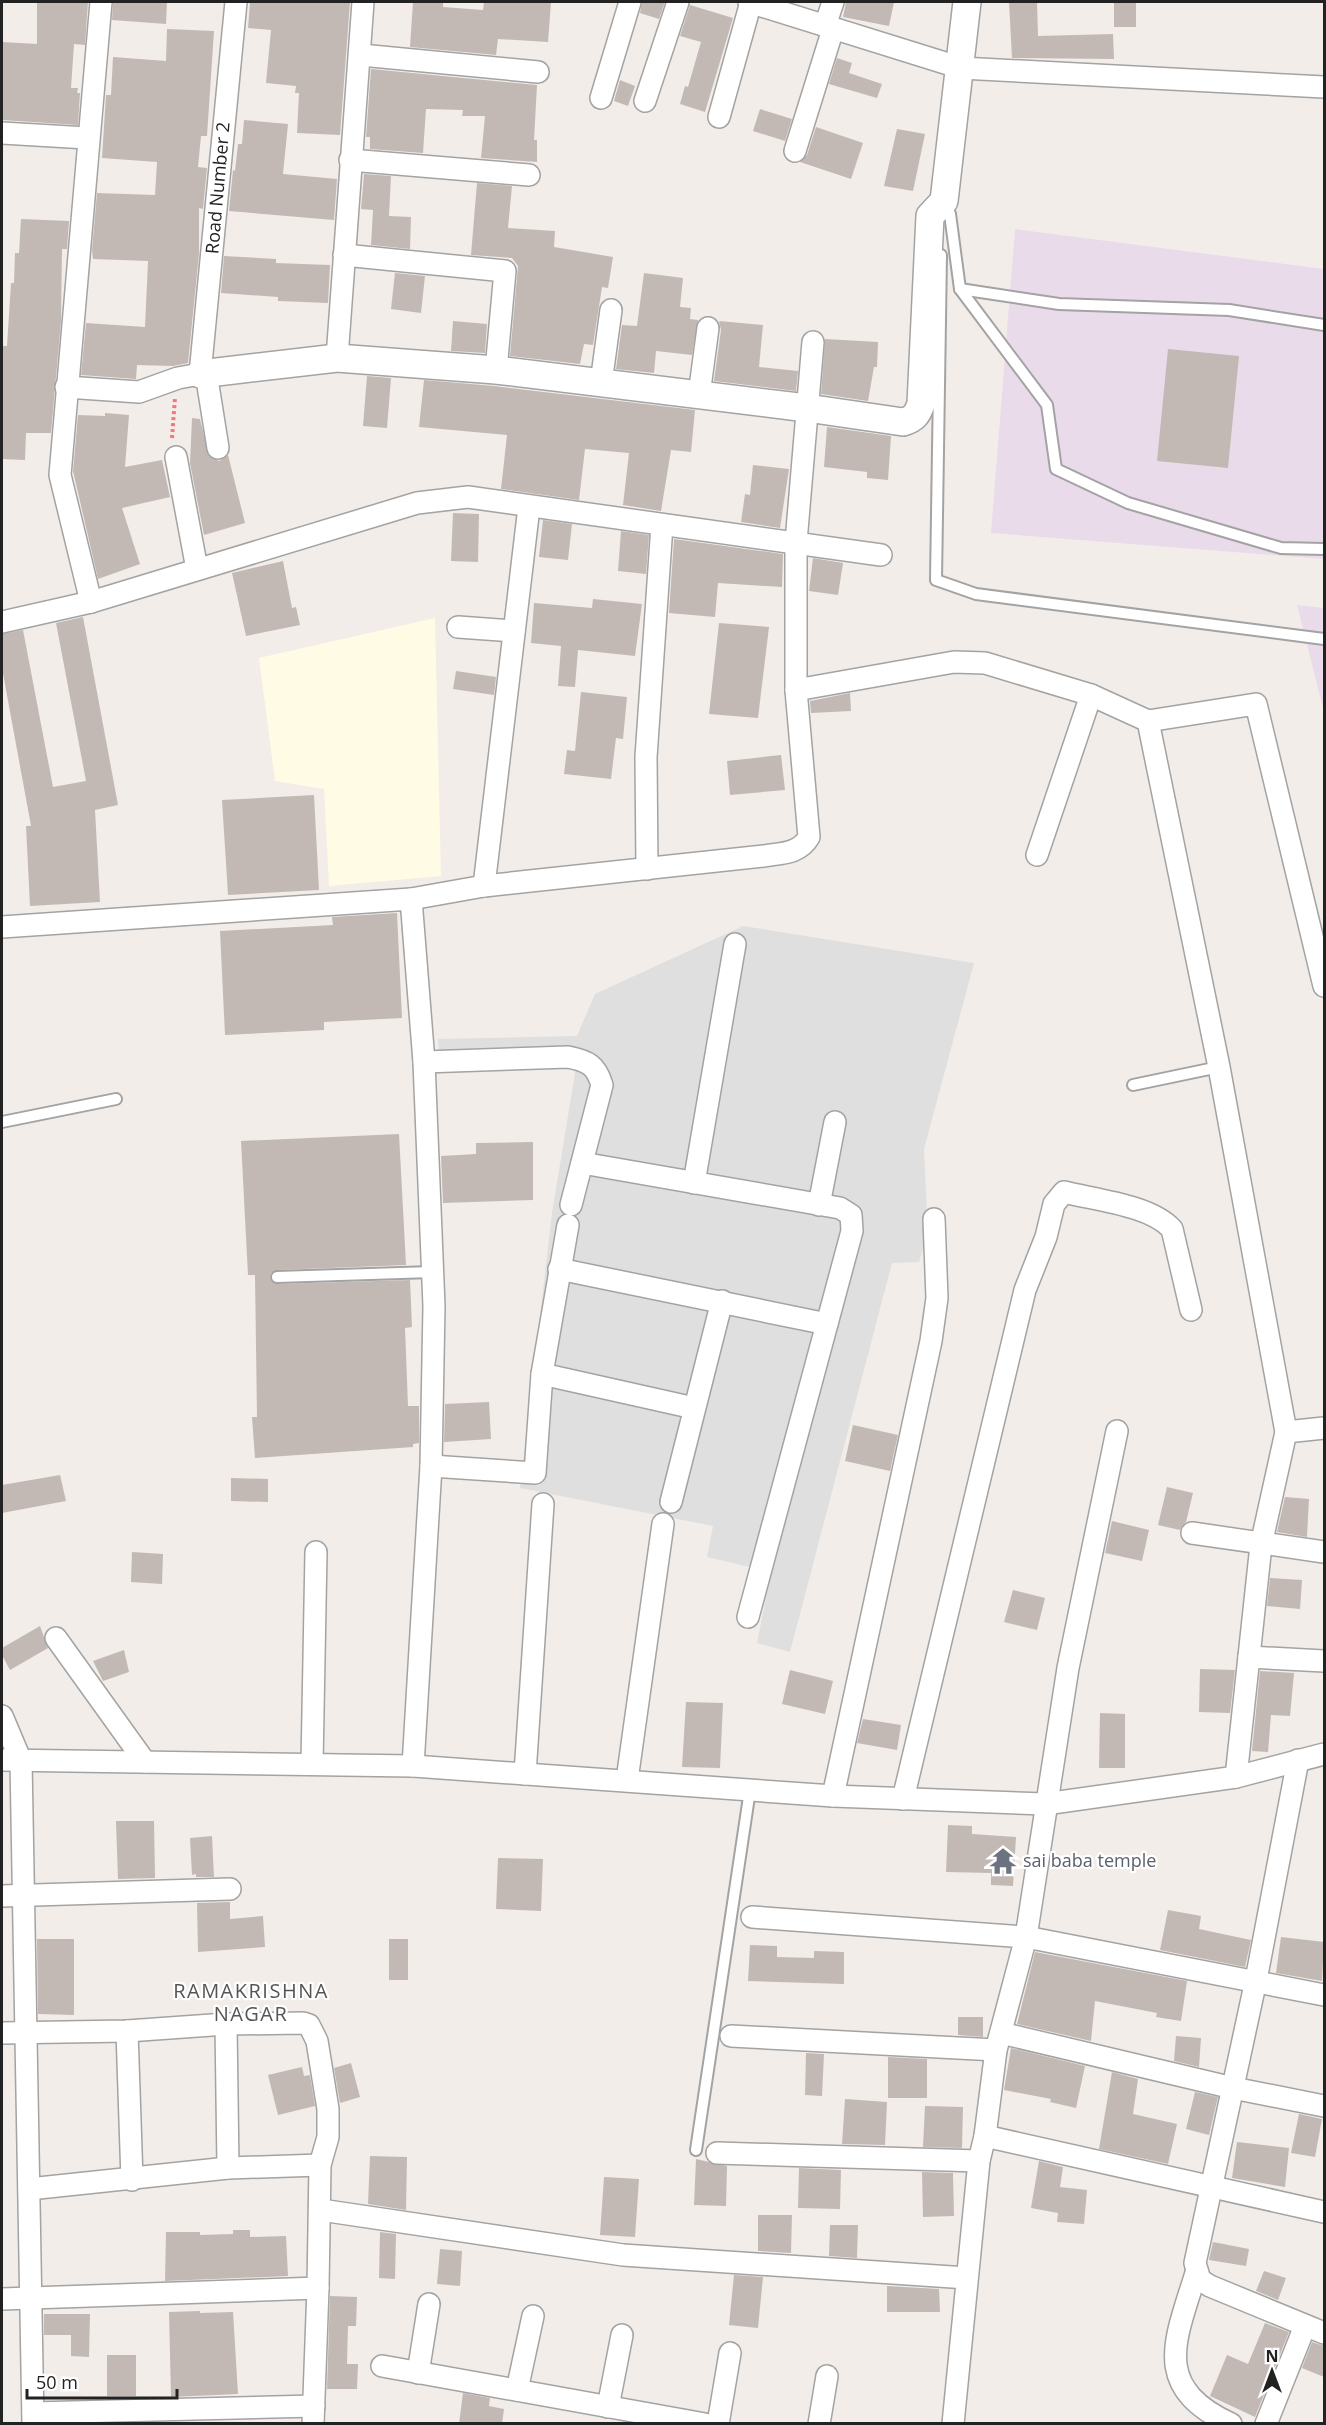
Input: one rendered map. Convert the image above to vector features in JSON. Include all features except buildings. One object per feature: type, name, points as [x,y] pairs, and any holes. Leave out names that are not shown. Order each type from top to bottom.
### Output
[{"type":"street","points":[[91,602],[60,475],[87,138],[101,2]]},
{"type":"street","name":"Road Number 2","points":[[218,448],[195,375],[236,2]]},
{"type":"street","points":[[337,358],[350,160],[361,55],[363,2]]},
{"type":"street","points":[[601,98],[630,2]]},
{"type":"street","points":[[645,101],[678,2]]},
{"type":"street","points":[[719,117],[750,2],[961,68],[1324,87]]},
{"type":"street","points":[[795,151],[829,28],[833,2]]},
{"type":"street","points":[[66,387],[139,392],[195,375],[337,358],[496,370],[807,408],[903,423],[917,415],[921,404],[930,216],[944,201],[968,2]]},
{"type":"street","points":[[361,55],[538,72]]},
{"type":"street","points":[[2,133],[87,138]]},
{"type":"street","points":[[350,160],[529,175]]},
{"type":"street","points":[[344,255],[505,271],[496,370]]},
{"type":"street","points":[[601,383],[610,310]]},
{"type":"street","points":[[699,395],[708,328]]},
{"type":"street","points":[[2,927],[411,899],[483,885],[764,856],[793,852],[804,846],[809,837],[796,690],[796,542],[813,342]]},
{"type":"street","points":[[176,457],[197,569]]},
{"type":"street","points":[[2,622],[91,602],[417,503],[468,497],[881,555]]},
{"type":"street","points":[[483,885],[529,507]]},
{"type":"street","points":[[647,869],[646,757],[662,525]]},
{"type":"street","points":[[458,627],[514,631]]},
{"type":"street","points":[[796,690],[954,662],[985,663],[1091,695],[1148,722],[1256,704],[1324,986]]},
{"type":"street","points":[[1037,855],[1091,695]]},
{"type":"street","points":[[1148,722],[1219,1067],[1286,1432],[1261,1545],[1236,1777]]},
{"type":"street","points":[[411,899],[424,1062],[432,1272],[431,1466],[413,1766]]},
{"type":"street","points":[[694,1183],[735,944]]},
{"type":"street","points":[[424,1062],[568,1057],[586,1061],[597,1070],[602,1085],[559,1269],[542,1374],[535,1473],[431,1466]]},
{"type":"street","points":[[819,1205],[835,1122]]},
{"type":"street","points":[[582,1163],[848,1211],[852,1221],[852,1231],[748,1617]]},
{"type":"street","points":[[903,1799],[1025,1290],[1046,1237],[1054,1204],[1064,1192],[1150,1213],[1164,1220],[1172,1228],[1191,1310]]},
{"type":"street","points":[[833,1796],[932,1341],[938,1298],[934,1219]]},
{"type":"street","points":[[559,1269],[827,1324]]},
{"type":"street","points":[[671,1502],[722,1302]]},
{"type":"street","points":[[542,1374],[694,1408]]},
{"type":"street","points":[[1286,1432],[1324,1428]]},
{"type":"street","points":[[952,2424],[979,2161],[999,2042],[1026,1937],[1068,1668],[1117,1431]]},
{"type":"street","points":[[525,1774],[543,1504]]},
{"type":"street","points":[[627,1780],[663,1524]]},
{"type":"street","points":[[1192,1533],[1261,1545],[1324,1552]]},
{"type":"street","points":[[312,1764],[316,1552]]},
{"type":"street","points":[[56,1638],[145,1762]]},
{"type":"street","points":[[1249,1657],[1324,1661]]},
{"type":"street","points":[[2,1716],[11,1760],[24,1895],[26,2033],[33,2418],[313,2415],[321,2210],[320,2165],[328,2137],[328,2109],[315,2033],[309,2025],[291,2021],[127,2031],[26,2033],[2,2033]]},
{"type":"street","points":[[11,1760],[413,1766],[833,1796],[1045,1804],[1236,1777],[1324,1754]]},
{"type":"street","points":[[1231,2424],[1193,2401],[1179,2379],[1175,2366],[1178,2332],[1196,2273],[1195,2263],[1256,1980],[1299,1760]]},
{"type":"street","points":[[2,1896],[230,1889]]},
{"type":"street","points":[[752,1917],[1026,1937],[1324,1995]]},
{"type":"street","points":[[226,2024],[228,2168]]},
{"type":"street","points":[[127,2031],[132,2180]]},
{"type":"street","points":[[731,2036],[999,2042],[1324,2106]]},
{"type":"street","points":[[985,2136],[1324,2212]]},
{"type":"street","points":[[717,2153],[979,2161]]},
{"type":"street","points":[[29,2189],[132,2180],[228,2168],[320,2165]]},
{"type":"street","points":[[321,2210],[623,2255],[967,2278]]},
{"type":"street","points":[[1196,2273],[1200,2280],[1210,2286],[1324,2333]]},
{"type":"street","points":[[2,2299],[31,2300],[318,2288]]},
{"type":"street","points":[[418,2373],[429,2304]]},
{"type":"street","points":[[517,2390],[533,2316]]},
{"type":"street","points":[[1266,2424],[1305,2326]]},
{"type":"street","points":[[608,2406],[622,2335]]},
{"type":"street","points":[[718,2424],[730,2354]]},
{"type":"street","points":[[382,2366],[705,2424]]},
{"type":"street","points":[[819,2424],[827,2376]]},
{"type":"lane","points":[[944,201],[950,214],[960,289],[1047,405],[1056,469],[1128,503],[1281,548],[1324,549]]},
{"type":"lane","points":[[944,201],[936,580],[976,594],[1324,639]]},
{"type":"lane","points":[[960,289],[1059,304],[1229,310],[1324,325]]},
{"type":"lane","points":[[1133,1085],[1219,1067]]},
{"type":"lane","points":[[2,1122],[116,1099]]},
{"type":"lane","points":[[277,1277],[432,1272]]},
{"type":"lane","points":[[696,2150],[750,1790]]},
{"type":"path","points":[[176,457],[171,444],[175,399],[180,388],[195,375]]},
{"type":"shaded area","points":[[1015,229],[1324,269],[1324,559],[991,533]]},
{"type":"shaded area","points":[[1297,605],[1324,608],[1324,712]]},
{"type":"shaded area","points":[[435,618],[441,876],[329,886],[324,789],[275,781],[259,658]]},
{"type":"shaded area","points":[[743,926],[974,963],[924,1149],[928,1233],[919,1262],[892,1263],[790,1652],[757,1643],[771,1572],[707,1557],[713,1526],[520,1488],[552,1213],[576,1067],[440,1068],[438,1039],[577,1036],[595,994]]},
{"type":"place","name":"sai baba temple","points":[[1003,1861]]},
{"type":"district","name":"RAMAKRISHNA NAGAR","points":[[251,2002]]}]
